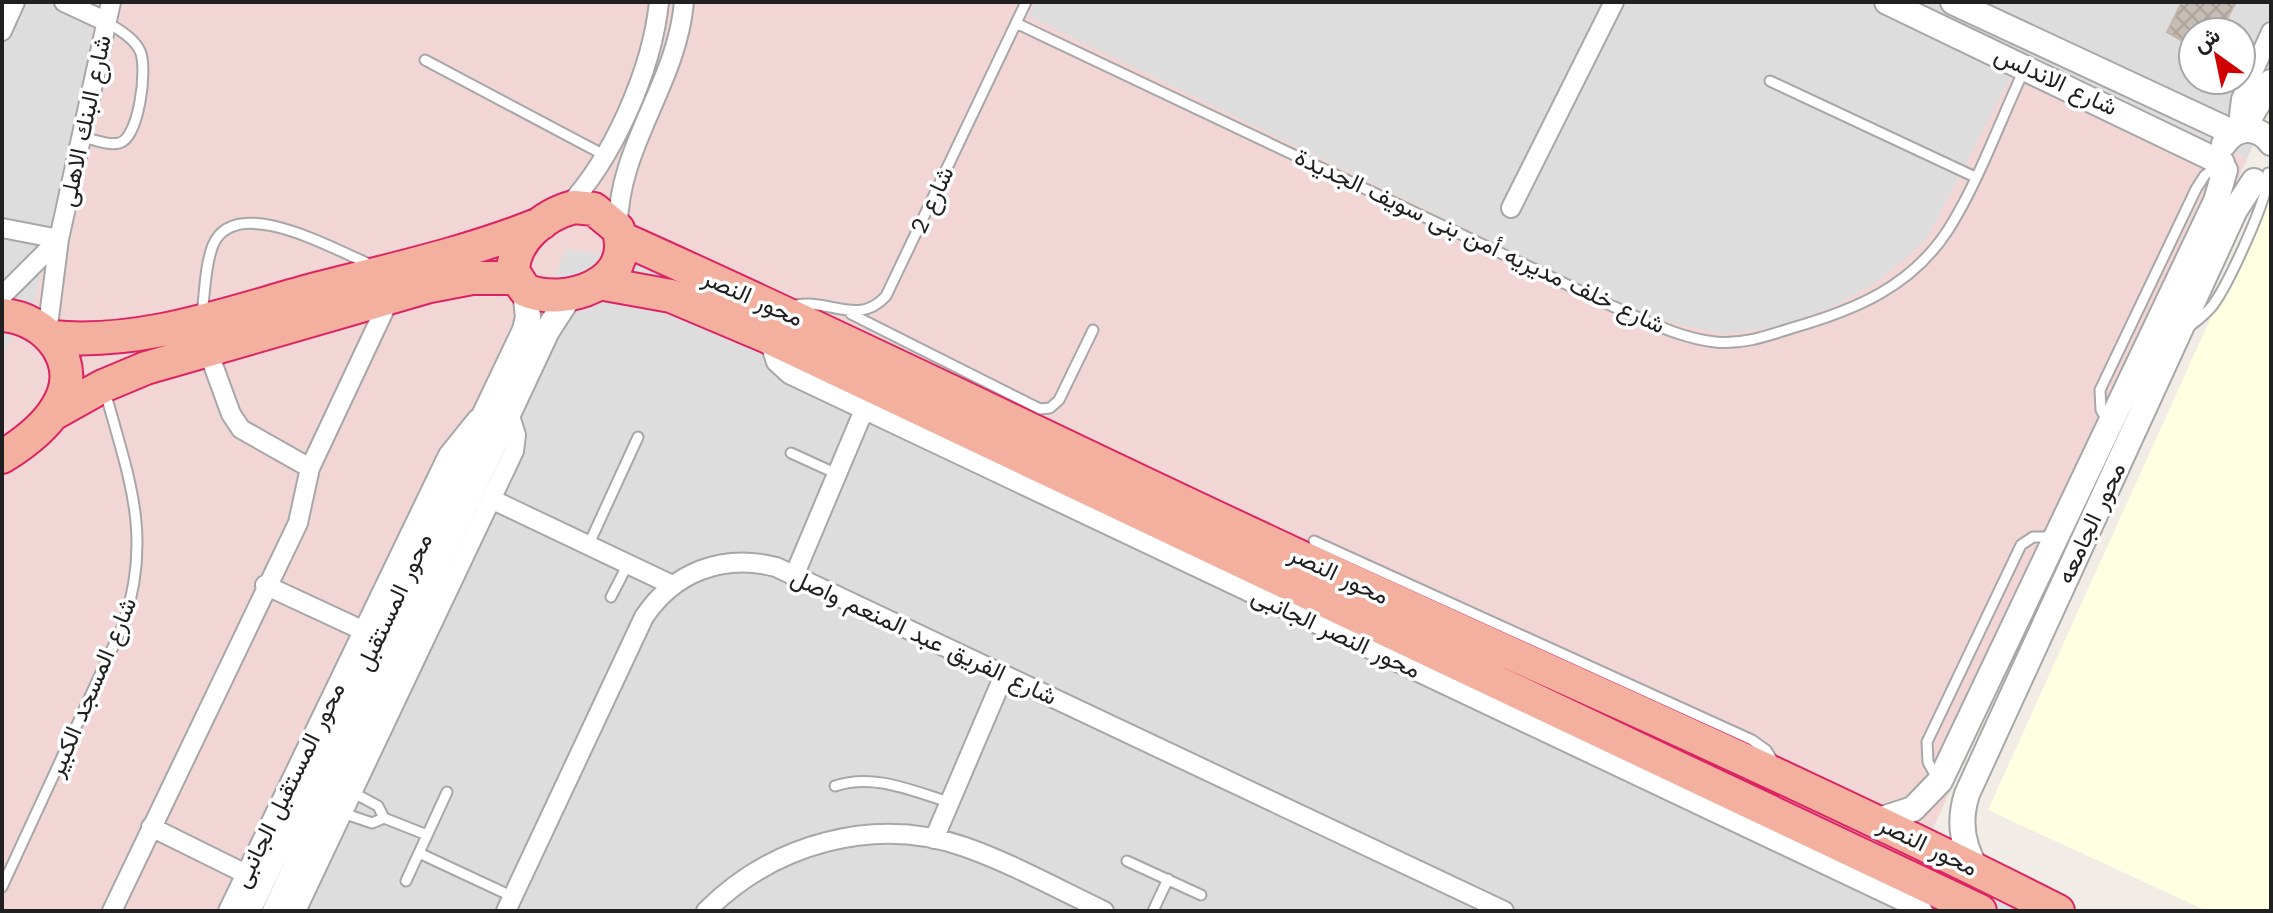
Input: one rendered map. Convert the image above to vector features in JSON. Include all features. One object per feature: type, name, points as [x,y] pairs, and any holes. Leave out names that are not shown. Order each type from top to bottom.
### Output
[{"type":"highway","points":[[50,335],[116,339],[204,335],[388,284],[552,217],[594,209],[619,234],[617,259],[599,283],[569,297],[546,297],[520,284],[451,281],[388,284]]},
{"type":"highway","points":[[520,284],[517,248],[552,217]]},
{"type":"highway","name":"محور النصر","points":[[619,234],[672,261],[775,324],[1876,821],[2058,911]]},
{"type":"highway","points":[[657,292],[672,261]]},
{"type":"highway","name":"محور النصر","points":[[599,283],[657,292],[775,324]]},
{"type":"highway","points":[[2,315],[28,321],[50,335],[64,358],[66,381],[53,414]]},
{"type":"highway","points":[[2,457],[23,443],[53,414],[204,335]]},
{"type":"highway","name":"محور النصر","points":[[1292,557],[1824,850],[1980,911]]},
{"type":"street","points":[[2,31],[15,2]]},
{"type":"street","points":[[64,2],[107,22]]},
{"type":"street","name":"شارع البنك الاهلى","points":[[50,335],[59,239],[111,2]]},
{"type":"street","points":[[552,217],[592,178],[606,156],[647,58],[659,2]]},
{"type":"street","points":[[619,234],[623,174],[670,68],[684,2]]},
{"type":"street","points":[[1511,208],[1614,2]]},
{"type":"street","name":"شارع الاندلس","points":[[1887,2],[2224,166],[2238,180],[2265,174]]},
{"type":"street","name":"شارع الاندلس","points":[[1953,2],[2238,131],[2258,131],[2271,141]]},
{"type":"street","points":[[2238,131],[2241,99],[2271,32]]},
{"type":"street","points":[[2026,67],[2037,42]]},
{"type":"street","points":[[2238,131],[2271,82]]},
{"type":"street","name":"محور الجامعه","points":[[1876,821],[1913,809],[1940,781],[2216,201],[2224,166],[2222,149],[2238,131]]},
{"type":"street","name":"محور الجامعه","points":[[1978,871],[1963,840],[1961,816],[1967,794],[2235,210],[2265,174]]},
{"type":"street","points":[[2,228],[59,239]]},
{"type":"street","name":"شارع البنك الاهلى","points":[[2,296],[59,239]]},
{"type":"street","points":[[112,911],[265,585],[298,523],[310,468],[388,284]]},
{"type":"street","name":"محور المستقبل","points":[[275,911],[498,411],[528,317],[520,284]]},
{"type":"street","name":"محور المستقبل","points":[[248,911],[382,609],[569,297]]},
{"type":"street","name":"محور النصر الجانبى","points":[[775,324],[776,362],[784,371],[1824,850],[1923,911]]},
{"type":"street","points":[[204,335],[231,414],[241,429],[310,468]]},
{"type":"street","points":[[794,576],[864,410]]},
{"type":"street","points":[[296,911],[516,446],[498,411]]},
{"type":"street","points":[[491,499],[672,585]]},
{"type":"street","name":"شارع الفريق عبد المنعم واصل","points":[[508,903],[644,617],[672,585],[708,566],[735,562],[762,564],[794,576],[1504,911]]},
{"type":"street","points":[[265,585],[364,631]]},
{"type":"street","name":"محور المستقبل الجانبى","points":[[228,911],[364,631],[382,609]]},
{"type":"street","points":[[934,839],[1004,675]]},
{"type":"street","points":[[151,827],[246,874]]},
{"type":"street","points":[[706,911],[756,871],[812,845],[872,834],[934,839],[990,857],[1104,911]]},
{"type":"lane","name":"شارع 2","points":[[850,313],[873,307],[886,296],[1026,2]]},
{"type":"lane","points":[[82,137],[116,144],[128,139],[135,129],[142,55],[134,42],[107,22]]},
{"type":"lane","name":"شارع خلف مديريه أمن بنى سويف الجديدة","points":[[1016,23],[1612,306],[1699,340],[1752,340],[1848,312],[1883,293],[1915,268],[1939,242],[2026,67]]},
{"type":"lane","points":[[425,60],[606,156]]},
{"type":"lane","points":[[1770,81],[1973,176]]},
{"type":"lane","points":[[204,335],[212,247],[229,228],[245,221],[270,225],[388,284]]},
{"type":"lane","points":[[775,324],[814,302],[850,313],[1040,409],[1050,408],[1059,400],[1093,330]]},
{"type":"lane","name":"شارع المسجد الكبير","points":[[2,887],[124,623],[134,592],[139,560],[137,518],[103,386]]},
{"type":"lane","points":[[588,546],[638,437]]},
{"type":"lane","points":[[791,453],[837,474]]},
{"type":"lane","points":[[611,597],[628,564]]},
{"type":"lane","points":[[835,786],[873,781],[949,802]]},
{"type":"lane","points":[[352,792],[378,806],[384,818],[427,835]]},
{"type":"lane","points":[[406,881],[447,792]]},
{"type":"lane","points":[[343,813],[372,823],[384,818]]},
{"type":"lane","points":[[419,853],[508,903]]},
{"type":"lane","points":[[1127,861],[1201,895]]},
{"type":"lane","points":[[1153,911],[1168,879]]},
{"type":"shaded area","points":[[2,2],[2271,2],[2271,108],[1917,861],[2019,911],[260,911],[2,379]]},
{"type":"shaded area","points":[[96,2],[1035,2],[1029,16],[1647,317],[1723,334],[1779,326],[1832,307],[1877,282],[1912,253],[1928,237],[2023,53],[2247,159],[1917,862],[652,269],[609,255],[566,249],[506,395],[260,911],[2,911],[2,353],[34,303],[90,47]]},
{"type":"shaded area","points":[[2271,185],[2271,911],[2207,911],[1988,810]]},
{"type":"building","points":[[2182,2],[2236,2],[2228,16],[2177,16],[2177,38],[2167,32]]}]
